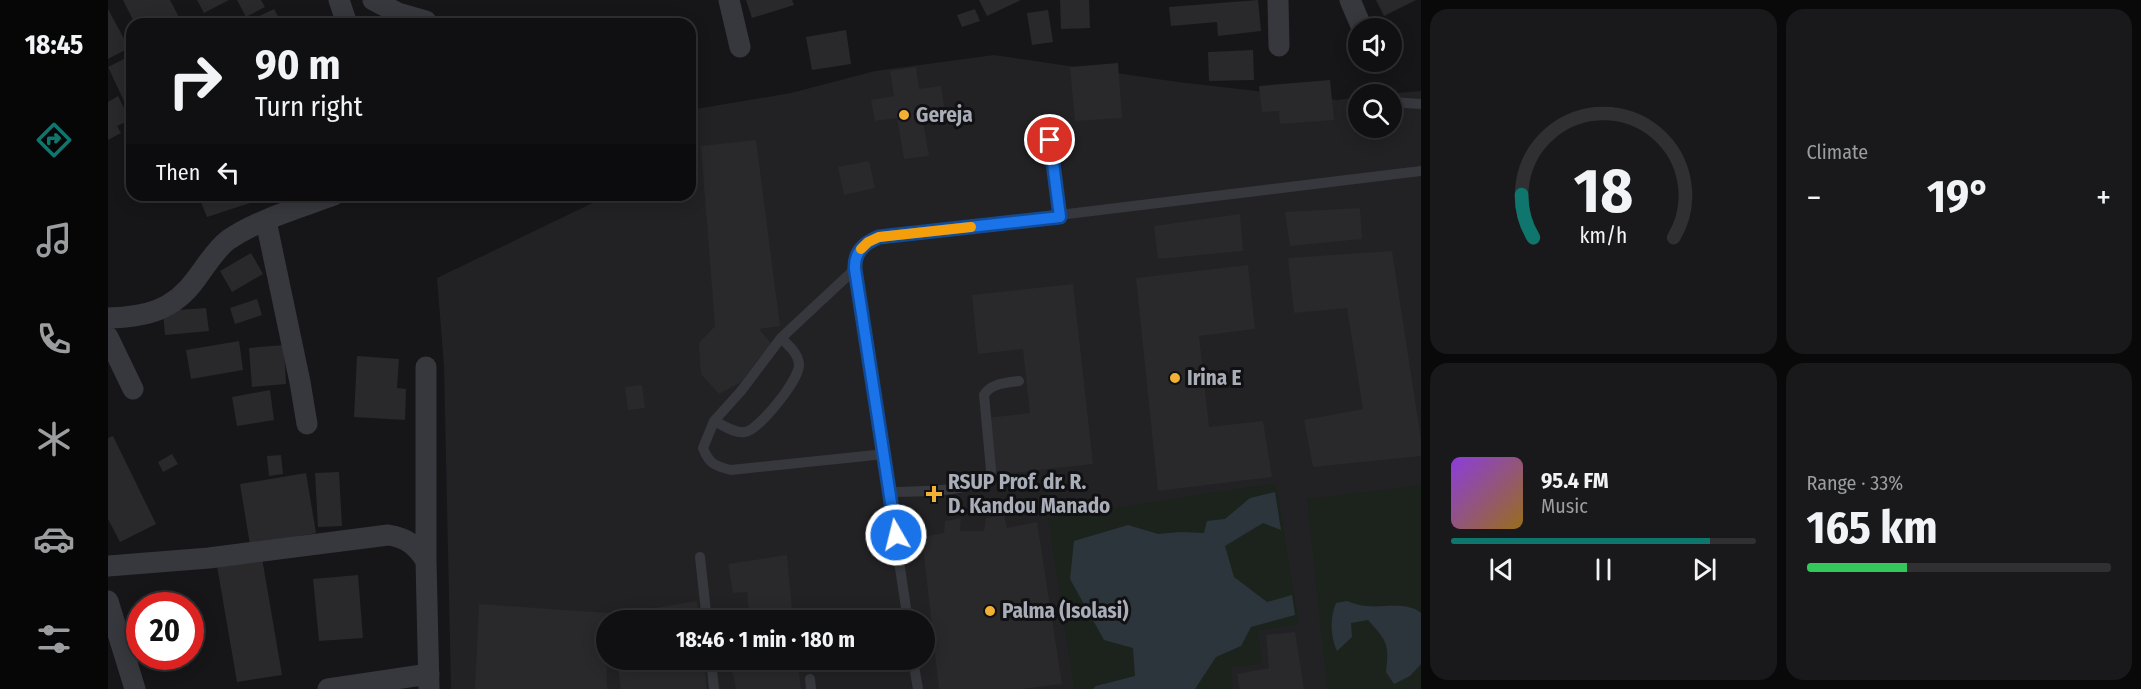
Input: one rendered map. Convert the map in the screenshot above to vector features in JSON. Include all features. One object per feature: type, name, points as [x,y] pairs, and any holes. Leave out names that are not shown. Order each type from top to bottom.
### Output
[{"type":"street","points":[[339,0],[345,18]]},
{"type":"street","points":[[373,0],[398,14],[414,18]]},
{"type":"street","points":[[729,0],[740,47]]},
{"type":"street","points":[[1278,0],[1279,46]]},
{"type":"street","points":[[1350,0],[1358,18]]},
{"type":"street","points":[[108,318],[156,312],[171,304],[194,282],[226,241],[266,221],[318,201]]},
{"type":"street","points":[[266,221],[307,424]]},
{"type":"street","points":[[108,337],[133,389]]},
{"type":"street","points":[[328,689],[429,681],[426,561],[426,367]]},
{"type":"street","points":[[108,566],[210,558],[388,534],[402,537],[412,543],[426,561]]},
{"type":"street","points":[[108,601],[135,689]]},
{"type":"lane","points":[[1402,103],[1421,104]]},
{"type":"lane","points":[[1048,120],[1060,217]]},
{"type":"lane","points":[[906,610],[885,454],[855,269],[858,252],[868,242],[879,237],[1060,217],[1421,171]]},
{"type":"lane","points":[[855,269],[781,338],[714,422],[703,448],[707,459],[717,466],[731,470],[885,454]]},
{"type":"lane","points":[[714,422],[744,433],[755,428],[793,382],[800,366],[797,354],[781,338]]},
{"type":"lane","points":[[890,492],[958,487],[990,477],[984,396],[993,386],[1018,381]]},
{"type":"lane","points":[[700,557],[706,610]]},
{"type":"lane","points":[[712,670],[714,689]]},
{"type":"lane","points":[[915,670],[918,689]]},
{"type":"shaded area","name":"RSUP Prof. dr. R. D. Kandou Manado","points":[[994,55],[1178,82],[1337,100],[1348,98],[1348,138],[1402,138],[1402,93],[1421,91],[1421,689],[451,689],[444,366],[437,278],[597,201],[696,201],[696,109],[791,93],[875,71]]},
{"type":"shaded area","points":[[1276,483],[1299,624],[1258,631],[1262,664],[1231,667],[1233,689],[1074,689],[1048,518]]},
{"type":"shaded area","points":[[1421,485],[1421,689],[1327,689],[1307,499]]},
{"type":"shaded area","points":[[1275,492],[1281,530],[1263,523],[1225,546],[1234,577],[1267,602],[1292,595],[1295,615],[1251,627],[1241,646],[1216,657],[1195,689],[1093,689],[1096,686],[1135,676],[1133,648],[1104,640],[1070,579],[1074,541],[1128,525],[1158,534],[1204,533],[1207,521],[1225,519],[1250,498]]},
{"type":"shaded area","points":[[1347,601],[1364,606],[1409,607],[1421,613],[1421,664],[1410,676],[1394,684],[1386,672],[1386,644],[1368,620],[1351,623],[1352,637],[1337,651],[1332,633],[1333,614],[1336,603]]},
{"type":"building","points":[[123,0],[170,0],[179,18],[132,18]]},
{"type":"building","points":[[197,0],[229,0],[204,13]]},
{"type":"building","points":[[237,0],[261,0],[265,7],[246,17]]},
{"type":"building","points":[[746,0],[792,0],[794,5],[752,18]]},
{"type":"building","points":[[979,0],[1021,0],[987,16]]},
{"type":"building","points":[[1060,0],[1089,0],[1090,28],[1061,29]]},
{"type":"building","points":[[1258,0],[1261,31],[1218,36],[1217,22],[1171,26],[1169,7]]},
{"type":"building","points":[[1376,0],[1416,0],[1384,16]]},
{"type":"building","points":[[108,9],[126,42],[126,50],[108,59]]},
{"type":"building","points":[[274,9],[279,18],[255,18]]},
{"type":"building","points":[[975,9],[980,21],[962,27],[957,15]]},
{"type":"building","points":[[1048,10],[1053,42],[1032,45],[1027,13]]},
{"type":"building","points":[[846,30],[851,64],[812,70],[806,37]]},
{"type":"building","points":[[1253,50],[1254,80],[1209,81],[1208,52]]},
{"type":"building","points":[[126,58],[126,100],[124,101],[108,67]]},
{"type":"building","points":[[1118,63],[1122,118],[1075,121],[1070,67]]},
{"type":"building","name":"Gereja","points":[[916,67],[919,89],[941,86],[945,113],[922,116],[929,156],[904,159],[897,118],[875,121],[871,100],[894,96],[890,71]]},
{"type":"building","points":[[1330,80],[1334,120],[1280,124],[1279,111],[1262,112],[1259,86]]},
{"type":"building","points":[[118,96],[126,112],[126,122],[117,126],[121,133],[108,140],[108,102]]},
{"type":"building","points":[[756,140],[780,326],[759,329],[771,343],[741,382],[719,394],[701,374],[699,343],[715,326],[701,146]]},
{"type":"building","points":[[869,161],[875,188],[844,195],[838,167]]},
{"type":"building","points":[[200,201],[249,201],[250,203],[207,217]]},
{"type":"building","points":[[1360,208],[1362,239],[1290,246],[1285,212]]},
{"type":"building","points":[[1240,214],[1243,251],[1158,259],[1154,226]]},
{"type":"building","points":[[1392,251],[1421,439],[1421,456],[1313,467],[1304,420],[1363,409],[1347,308],[1294,313],[1288,258]]},
{"type":"building","points":[[251,253],[263,274],[232,292],[220,271]]},
{"type":"building","name":"Irina E","points":[[1248,265],[1255,329],[1199,336],[1209,427],[1263,421],[1272,477],[1158,491],[1136,278]]},
{"type":"building","points":[[1073,284],[1093,464],[993,475],[987,418],[1030,413],[1023,349],[978,354],[972,295]]},
{"type":"building","points":[[257,299],[262,315],[235,324],[230,308]]},
{"type":"building","points":[[206,308],[209,331],[165,335],[163,311]]},
{"type":"building","points":[[239,341],[243,370],[191,379],[186,350]]},
{"type":"building","points":[[284,345],[286,384],[252,387],[249,348]]},
{"type":"building","points":[[357,356],[399,359],[397,388],[406,389],[405,420],[354,417]]},
{"type":"building","points":[[642,385],[645,408],[628,410],[625,387]]},
{"type":"building","points":[[270,390],[274,420],[237,426],[232,397]]},
{"type":"building","points":[[113,436],[156,524],[120,542],[108,519],[108,438]]},
{"type":"building","points":[[172,454],[178,464],[163,472],[158,462]]},
{"type":"building","points":[[281,455],[283,474],[269,476],[267,456]]},
{"type":"building","points":[[339,472],[342,526],[318,527],[315,473]]},
{"type":"building","points":[[306,473],[316,533],[250,545],[240,484]]},
{"type":"building","name":"Palma (Isolasi)","points":[[1004,515],[1007,528],[1037,522],[1062,684],[1022,689],[939,689],[935,653],[935,610],[930,610],[922,537],[944,533],[945,521],[961,518],[960,531],[984,531],[986,518]]},
{"type":"building","points":[[787,555],[792,610],[749,610],[747,592],[733,593],[728,564]]},
{"type":"building","points":[[262,558],[282,675],[237,682],[217,566]]},
{"type":"building","points":[[358,575],[363,638],[319,641],[313,579]]},
{"type":"building","points":[[697,601],[698,610],[644,610]]},
{"type":"building","points":[[479,604],[596,612],[596,670],[607,670],[607,689],[475,689]]},
{"type":"building","points":[[1295,632],[1304,689],[1240,689],[1237,674],[1269,668],[1266,635]]},
{"type":"building","points":[[618,670],[705,670],[707,689],[621,689]]},
{"type":"building","points":[[732,670],[806,670],[799,672],[801,689],[736,689]]},
{"type":"slow traffic","points":[[861,249],[868,242],[879,237],[971,227]]},
{"type":"place","name":"Gereja","points":[[904,115]]},
{"type":"place","name":"Irina E","points":[[1175,378]]},
{"type":"place","name":"RSUP Prof. dr. R. D. Kandou Manado","points":[[934,494]]},
{"type":"place","name":"Palma (Isolasi)","points":[[990,611]]},
{"type":"route","points":[[896,535],[855,269],[858,252],[868,242],[879,237],[1060,217],[1050,140]]}]
